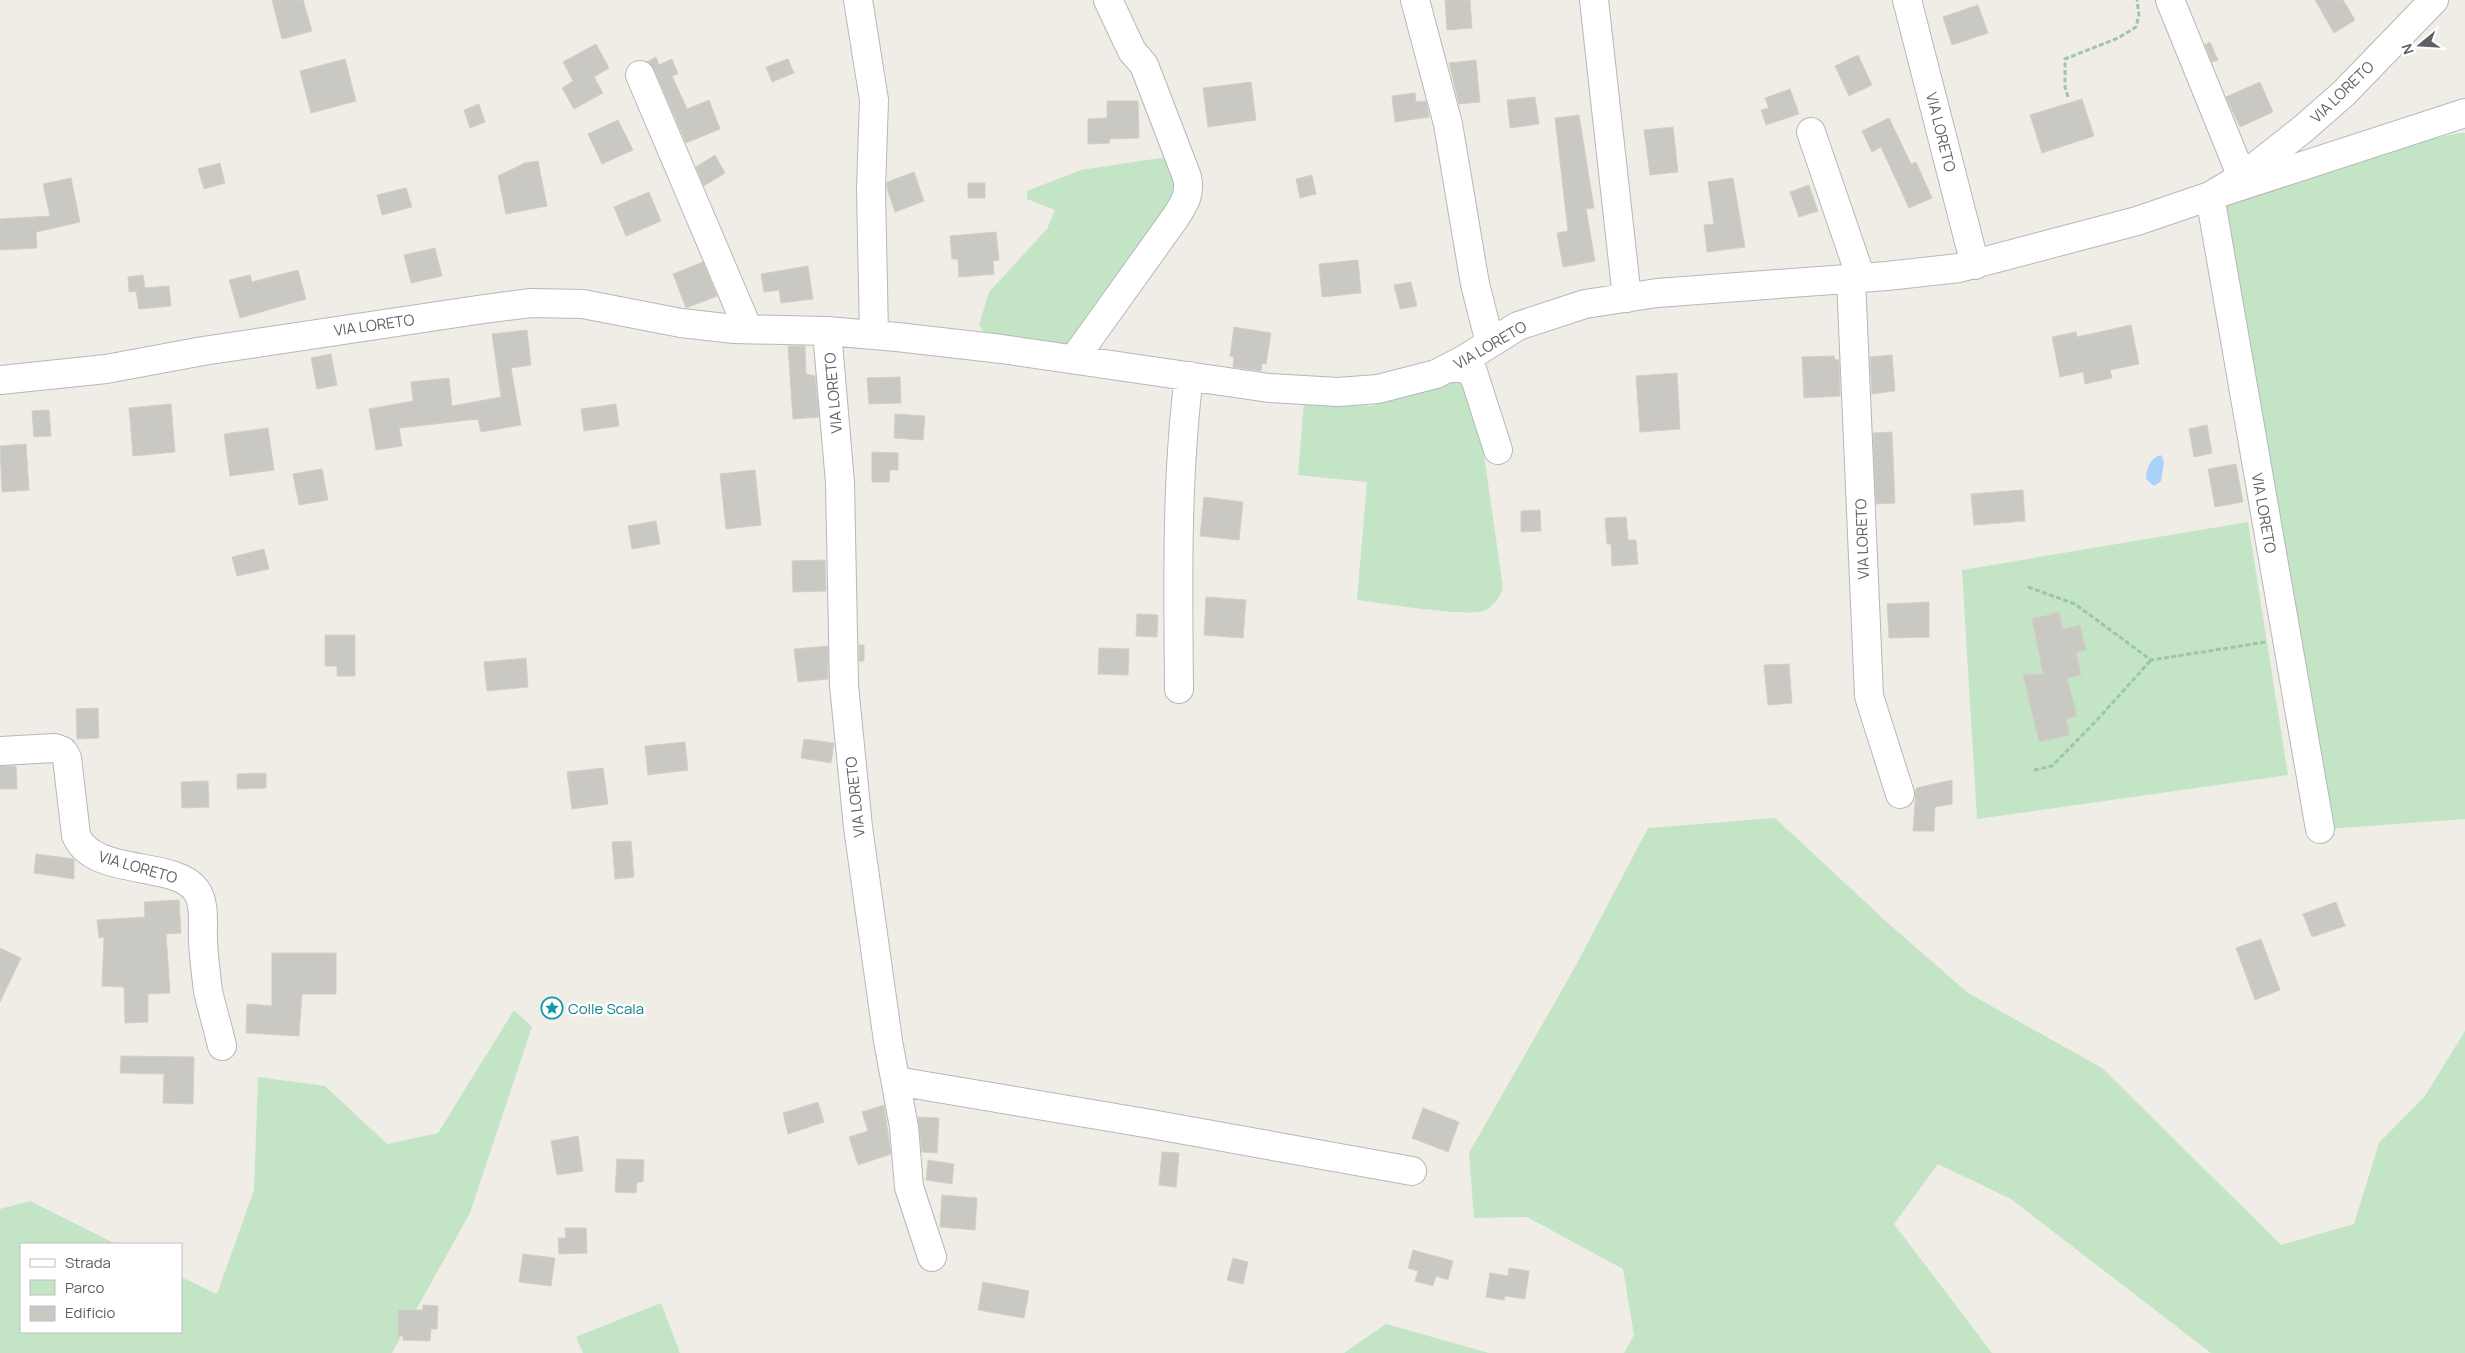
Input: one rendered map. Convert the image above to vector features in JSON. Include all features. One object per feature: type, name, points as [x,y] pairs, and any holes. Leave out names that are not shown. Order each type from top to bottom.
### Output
[{"type":"street","points":[[858,0],[874,95],[871,179],[874,335]]},
{"type":"street","points":[[1074,359],[1175,218],[1188,196],[1189,187],[1188,177],[1144,65],[1132,51],[1108,0]]},
{"type":"street","points":[[1416,0],[1448,124],[1475,284],[1490,343]]},
{"type":"street","points":[[1594,0],[1627,298]]},
{"type":"street","name":"VIA LORETO","points":[[1907,0],[1975,264]]},
{"type":"street","points":[[2170,0],[2242,177]]},
{"type":"street","name":"VIA LORETO","points":[[0,380],[106,369],[203,351],[531,303],[583,304],[681,323],[748,329],[827,330],[874,335],[1074,359],[1269,388],[1351,391],[1402,384],[1450,368],[1518,326],[1568,308],[1657,293],[1936,271],[1975,264],[2137,220],[2210,196],[2242,177],[2303,129],[2342,94],[2434,0]]},
{"type":"street","points":[[640,75],[748,329]]},
{"type":"street","points":[[2210,196],[2465,113]]},
{"type":"street","points":[[1811,132],[1856,278]]},
{"type":"street","name":"VIA LORETO","points":[[2210,196],[2320,829]]},
{"type":"street","name":"VIA LORETO","points":[[1856,278],[1869,696],[1900,794]]},
{"type":"street","name":"VIA LORETO","points":[[827,330],[840,483],[842,636],[847,725],[864,882],[906,1136],[909,1188],[932,1256]]},
{"type":"street","points":[[1450,368],[1468,369],[1473,372],[1498,450]]},
{"type":"street","points":[[1179,689],[1178,515],[1182,434],[1189,376]]},
{"type":"street","name":"VIA LORETO","points":[[0,751],[55,748],[63,751],[67,758],[76,835],[85,849],[97,857],[180,879],[195,888],[202,907],[203,944],[208,992],[222,1046]]},
{"type":"street","points":[[896,1081],[1412,1171]]},
{"type":"path","points":[[2068,97],[2065,87],[2065,58],[2118,38],[2136,27],[2139,15],[2137,0]]},
{"type":"path","points":[[2028,587],[2075,604],[2151,660]]},
{"type":"path","points":[[2034,770],[2052,766],[2151,660],[2286,639]]},
{"type":"green space","points":[[2465,133],[2465,819],[2327,829],[2223,206],[2429,139]]},
{"type":"green space","points":[[1167,157],[1184,187],[1075,350],[996,340],[984,333],[979,325],[989,292],[1047,229],[1055,210],[1027,199],[1027,191],[1081,170]]},
{"type":"green space","points":[[1461,377],[1477,406],[1503,588],[1502,592],[1496,602],[1490,607],[1483,611],[1473,612],[1441,611],[1357,600],[1367,482],[1298,475],[1304,402],[1371,406]]},
{"type":"green space","points":[[2248,522],[2288,775],[1977,819],[1962,570]]},
{"type":"green space","points":[[1775,818],[1890,925],[1968,993],[2102,1068],[2281,1245],[2354,1224],[2379,1143],[2425,1096],[2465,1031],[2465,1353],[2211,1353],[2011,1199],[1938,1164],[1894,1224],[1992,1353],[1624,1353],[1634,1335],[1623,1269],[1527,1217],[1474,1218],[1469,1153],[1574,969],[1648,828]]},
{"type":"green space","points":[[514,1010],[532,1027],[470,1213],[392,1353],[0,1353],[0,1209],[30,1201],[114,1243],[20,1243],[20,1333],[182,1333],[182,1277],[217,1294],[254,1190],[258,1077],[325,1086],[387,1144],[438,1133]]},
{"type":"green space","points":[[661,1303],[680,1353],[583,1353],[576,1337]]},
{"type":"green space","points":[[1386,1324],[1489,1353],[1344,1353]]},
{"type":"water","points":[[2161,455],[2164,462],[2161,481],[2154,486],[2146,479],[2147,471],[2154,458]]},
{"type":"building","points":[[272,0],[303,0],[312,31],[282,39]]},
{"type":"building","points":[[1445,0],[1470,0],[1472,28],[1447,30]]},
{"type":"building","points":[[2315,0],[2343,0],[2355,20],[2334,33]]},
{"type":"building","points":[[1978,5],[1988,33],[1952,45],[1943,17]]},
{"type":"building","points":[[2210,42],[2218,60],[2212,62],[2205,45]]},
{"type":"building","points":[[596,44],[609,68],[594,77],[603,93],[574,109],[562,88],[573,81],[563,62]]},
{"type":"building","points":[[1858,55],[1872,85],[1849,96],[1835,66]]},
{"type":"building","points":[[656,57],[659,65],[672,59],[678,74],[672,76],[687,109],[709,100],[720,129],[686,143],[654,69],[647,62]]},
{"type":"building","points":[[345,59],[356,101],[311,113],[300,71]]},
{"type":"building","points":[[788,59],[794,73],[772,82],[766,67]]},
{"type":"building","points":[[1476,60],[1480,102],[1459,104],[1449,63]]},
{"type":"building","points":[[1251,82],[1256,120],[1208,127],[1203,88]]},
{"type":"building","points":[[2260,82],[2273,112],[2240,127],[2226,97]]},
{"type":"building","points":[[1790,89],[1799,114],[1766,125],[1761,110],[1769,108],[1765,98]]},
{"type":"building","points":[[1415,93],[1416,102],[1426,101],[1429,117],[1395,122],[1392,96]]},
{"type":"building","points":[[1535,97],[1539,124],[1510,128],[1507,100]]},
{"type":"building","points":[[2082,99],[2094,136],[2042,153],[2030,115]]},
{"type":"building","points":[[1107,101],[1138,101],[1139,138],[1109,139],[1110,143],[1088,144],[1088,119],[1107,118]]},
{"type":"building","points":[[479,104],[485,122],[470,128],[464,110]]},
{"type":"building","points":[[1579,115],[1594,208],[1586,209],[1595,261],[1563,267],[1557,233],[1568,231],[1555,118]]},
{"type":"building","points":[[1889,118],[1911,164],[1916,162],[1932,198],[1909,208],[1881,147],[1872,152],[1862,131]]},
{"type":"building","points":[[618,120],[633,150],[602,164],[588,134]]},
{"type":"building","points":[[1673,127],[1678,172],[1650,175],[1644,130]]},
{"type":"building","points":[[715,155],[725,173],[704,186],[696,167]]},
{"type":"building","points":[[538,161],[547,206],[506,214],[498,176],[525,163]]},
{"type":"building","points":[[220,163],[225,183],[204,189],[198,169]]},
{"type":"building","points":[[914,172],[924,201],[895,212],[887,189],[887,182]]},
{"type":"building","points":[[1312,175],[1316,194],[1300,198],[1296,179]]},
{"type":"building","points":[[71,178],[80,222],[36,232],[37,248],[0,250],[0,219],[50,216],[43,184]]},
{"type":"building","points":[[1733,178],[1745,247],[1707,252],[1704,225],[1714,224],[1708,182]]},
{"type":"building","points":[[968,183],[985,183],[985,198],[968,198]]},
{"type":"building","points":[[1809,185],[1818,211],[1799,217],[1790,192]]},
{"type":"building","points":[[406,188],[412,207],[382,215],[377,195]]},
{"type":"building","points":[[649,192],[661,221],[626,236],[614,207]]},
{"type":"building","points":[[996,232],[999,260],[993,261],[994,274],[959,277],[958,259],[952,259],[950,236]]},
{"type":"building","points":[[435,248],[442,276],[411,283],[404,255]]},
{"type":"building","points":[[1358,260],[1361,293],[1322,297],[1319,264]]},
{"type":"building","points":[[703,262],[717,296],[686,308],[673,274]]},
{"type":"building","points":[[808,266],[813,299],[781,303],[779,290],[764,292],[761,274]]},
{"type":"building","points":[[298,270],[306,299],[240,318],[229,280],[250,275],[252,282]]},
{"type":"building","points":[[143,275],[145,288],[169,286],[171,306],[139,309],[136,291],[129,292],[128,277]]},
{"type":"building","points":[[1411,282],[1417,306],[1400,309],[1394,285]]},
{"type":"building","points":[[2131,325],[2139,364],[2110,370],[2112,378],[2085,384],[2083,372],[2060,377],[2052,337],[2076,332],[2077,337]]},
{"type":"building","points":[[1234,327],[1271,333],[1266,364],[1262,363],[1261,371],[1233,367],[1234,357],[1230,356]]},
{"type":"building","points":[[527,330],[531,365],[511,368],[521,425],[481,432],[478,419],[399,428],[402,446],[376,450],[369,409],[413,401],[411,382],[449,378],[452,406],[501,397],[492,334]]},
{"type":"building","points":[[788,346],[805,346],[806,374],[815,376],[819,417],[793,419]]},
{"type":"building","points":[[331,354],[337,385],[317,389],[311,358]]},
{"type":"building","points":[[1892,355],[1895,391],[1872,394],[1870,357]]},
{"type":"building","points":[[1834,356],[1835,360],[1839,360],[1840,396],[1804,398],[1802,357]]},
{"type":"building","points":[[1677,373],[1680,429],[1640,432],[1636,376]]},
{"type":"building","points":[[900,377],[901,403],[869,404],[867,378]]},
{"type":"building","points":[[171,404],[175,452],[133,456],[129,408]]},
{"type":"building","points":[[616,404],[619,426],[584,431],[581,409]]},
{"type":"building","points":[[49,410],[51,436],[34,437],[32,411]]},
{"type":"building","points":[[895,414],[925,416],[923,440],[894,438]]},
{"type":"building","points":[[2207,425],[2212,453],[2194,457],[2189,429]]},
{"type":"building","points":[[268,428],[274,470],[230,476],[224,434]]},
{"type":"building","points":[[1892,432],[1895,503],[1876,504],[1873,433]]},
{"type":"building","points":[[26,444],[29,490],[2,492],[0,446]]},
{"type":"building","points":[[872,452],[898,453],[898,470],[890,470],[889,482],[872,482]]},
{"type":"building","points":[[2236,464],[2243,502],[2215,507],[2208,469]]},
{"type":"building","points":[[322,469],[328,500],[299,505],[293,474]]},
{"type":"building","points":[[755,470],[761,525],[726,529],[720,474]]},
{"type":"building","points":[[2023,490],[2025,521],[1974,525],[1971,494]]},
{"type":"building","points":[[1204,497],[1243,502],[1239,540],[1200,536]]},
{"type":"building","points":[[1540,510],[1541,531],[1521,532],[1521,511]]},
{"type":"building","points":[[1626,517],[1628,540],[1636,540],[1638,564],[1612,566],[1611,544],[1607,544],[1605,518]]},
{"type":"building","points":[[656,521],[660,544],[632,549],[628,526]]},
{"type":"building","points":[[264,549],[269,569],[237,576],[232,557]]},
{"type":"building","points":[[825,560],[826,591],[793,592],[792,561]]},
{"type":"building","points":[[1206,597],[1246,600],[1243,638],[1204,635]]},
{"type":"building","points":[[1929,602],[1929,637],[1889,638],[1887,604]]},
{"type":"building","points":[[2059,612],[2063,629],[2080,625],[2086,650],[2076,652],[2081,675],[2067,678],[2077,716],[2066,719],[2070,735],[2039,742],[2023,675],[2043,674],[2032,619]]},
{"type":"building","points":[[1137,614],[1158,615],[1157,637],[1136,636]]},
{"type":"building","points":[[325,635],[355,635],[355,676],[337,676],[337,666],[325,666]]},
{"type":"building","points":[[859,645],[864,645],[864,661],[859,661]]},
{"type":"building","points":[[828,646],[828,679],[798,682],[794,649]]},
{"type":"building","points":[[1099,648],[1129,649],[1128,675],[1098,674]]},
{"type":"building","points":[[526,658],[528,687],[487,691],[484,662]]},
{"type":"building","points":[[1789,664],[1792,703],[1768,705],[1764,665]]},
{"type":"building","points":[[98,708],[99,738],[77,739],[76,709]]},
{"type":"building","points":[[804,739],[834,743],[831,763],[801,758]]},
{"type":"building","points":[[685,742],[688,770],[648,775],[645,746]]},
{"type":"building","points":[[0,766],[16,766],[17,789],[0,789]]},
{"type":"building","points":[[603,768],[608,804],[572,809],[567,772]]},
{"type":"building","points":[[266,773],[266,788],[237,789],[237,774]]},
{"type":"building","points":[[1952,780],[1952,804],[1935,807],[1934,831],[1913,831],[1916,788]]},
{"type":"building","points":[[208,781],[209,807],[182,808],[181,782]]},
{"type":"building","points":[[631,841],[634,877],[615,879],[612,842]]},
{"type":"building","points":[[36,854],[74,859],[74,879],[34,873]]},
{"type":"building","points":[[179,900],[181,933],[166,934],[170,993],[148,994],[148,1022],[125,1023],[124,987],[102,986],[104,937],[99,938],[97,920],[145,917],[144,902]]},
{"type":"building","points":[[2336,902],[2345,926],[2312,937],[2303,914]]},
{"type":"building","points":[[2261,939],[2280,990],[2255,1000],[2236,948]]},
{"type":"building","points":[[0,948],[21,958],[0,1002]]},
{"type":"building","points":[[272,953],[336,953],[336,994],[302,994],[299,1036],[246,1033],[247,1004],[272,1006]]},
{"type":"building","points":[[121,1056],[194,1057],[193,1104],[163,1103],[164,1074],[120,1073]]},
{"type":"building","points":[[818,1102],[824,1122],[788,1134],[783,1113]]},
{"type":"building","points":[[884,1105],[891,1154],[858,1165],[849,1137],[868,1131],[862,1112]]},
{"type":"building","points":[[1423,1108],[1459,1122],[1448,1152],[1412,1138]]},
{"type":"building","points":[[918,1117],[939,1118],[937,1153],[922,1152]]},
{"type":"building","points":[[578,1136],[583,1171],[557,1175],[551,1141]]},
{"type":"building","points":[[1162,1152],[1179,1153],[1176,1187],[1159,1185]]},
{"type":"building","points":[[617,1159],[644,1160],[643,1182],[637,1182],[636,1193],[615,1192]]},
{"type":"building","points":[[928,1160],[954,1164],[952,1184],[926,1180]]},
{"type":"building","points":[[942,1195],[977,1198],[975,1230],[940,1227]]},
{"type":"building","points":[[565,1228],[586,1228],[587,1253],[559,1254],[558,1238],[566,1238]]},
{"type":"building","points":[[1413,1250],[1453,1261],[1448,1280],[1436,1276],[1433,1286],[1415,1281],[1418,1271],[1408,1268]]},
{"type":"building","points":[[523,1254],[555,1258],[551,1286],[519,1282]]},
{"type":"building","points":[[1233,1258],[1248,1262],[1243,1284],[1227,1280]]},
{"type":"building","points":[[1509,1268],[1529,1271],[1525,1299],[1505,1296],[1504,1300],[1486,1297],[1490,1273],[1508,1276]]},
{"type":"building","points":[[983,1282],[1029,1291],[1024,1318],[978,1310]]},
{"type":"building","points":[[423,1305],[438,1306],[437,1329],[431,1329],[430,1341],[403,1340],[403,1336],[398,1335],[398,1310],[423,1310]]},
{"type":"place","name":"Colle Scala","points":[[552,1008]]}]
